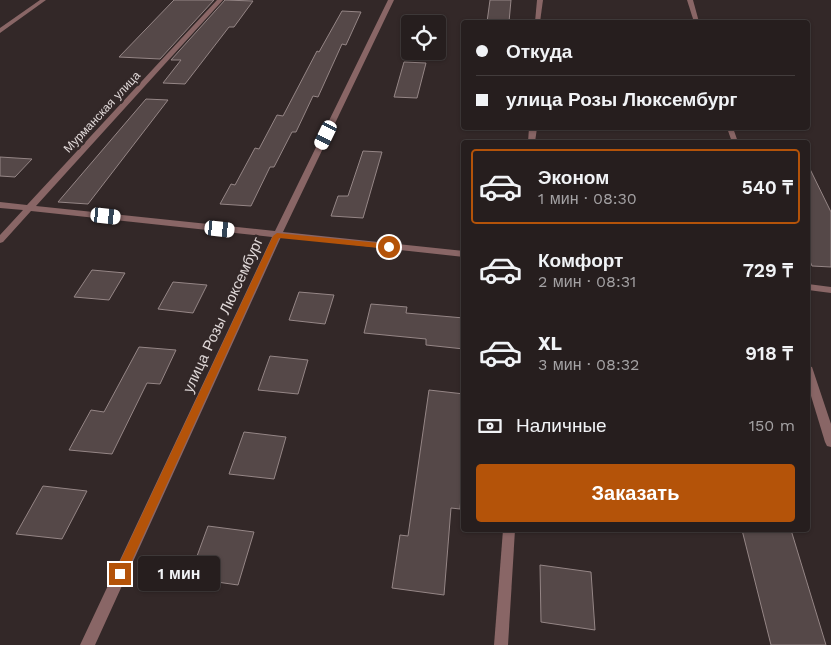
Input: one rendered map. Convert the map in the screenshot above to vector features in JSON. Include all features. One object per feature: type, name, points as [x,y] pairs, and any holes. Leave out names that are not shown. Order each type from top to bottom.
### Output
[{"type":"street","points":[[0,31],[43,0]]},
{"type":"street","name":"Мурманская улица","points":[[0,240],[220,0]]},
{"type":"street","name":"улица Розы Люксембург","points":[[87,645],[277,236],[391,0]]},
{"type":"street","points":[[538,20],[540,0]]},
{"type":"street","points":[[690,0],[696,20]]},
{"type":"street","points":[[0,205],[277,236],[461,254]]},
{"type":"street","points":[[810,287],[831,290]]},
{"type":"street","points":[[810,376],[831,442]]},
{"type":"street","points":[[501,645],[509,532]]},
{"type":"building","points":[[174,0],[214,0],[160,59],[119,57]]},
{"type":"building","points":[[225,0],[253,1],[234,27],[229,27],[185,84],[163,83],[181,60],[171,60]]},
{"type":"building","points":[[490,0],[511,0],[509,20],[487,20]]},
{"type":"building","points":[[342,11],[361,12],[346,45],[342,44],[318,97],[313,96],[296,132],[292,132],[274,167],[270,167],[251,206],[220,204],[231,184],[235,185],[255,148],[259,149],[277,115],[283,116],[317,51],[319,52]]},
{"type":"building","points":[[404,62],[426,63],[417,98],[394,97]]},
{"type":"building","points":[[146,99],[168,100],[88,204],[58,202]]},
{"type":"building","points":[[363,151],[382,152],[363,218],[331,216],[338,196],[348,196]]},
{"type":"building","points":[[0,157],[32,159],[15,177],[0,176]]},
{"type":"building","points":[[810,169],[831,212],[831,267],[812,266],[810,261]]},
{"type":"building","points":[[92,270],[125,273],[109,300],[74,297]]},
{"type":"building","points":[[173,282],[207,285],[193,313],[158,309]]},
{"type":"building","points":[[299,292],[334,295],[325,324],[289,320]]},
{"type":"building","points":[[371,304],[407,307],[406,313],[461,318],[461,349],[426,345],[426,339],[364,333]]},
{"type":"building","points":[[139,347],[176,350],[160,384],[147,383],[112,454],[69,450],[91,410],[104,412]]},
{"type":"building","points":[[270,356],[308,360],[298,394],[258,390]]},
{"type":"building","points":[[429,390],[461,394],[460,509],[451,508],[444,595],[392,588],[400,535],[408,536]]},
{"type":"building","points":[[244,432],[286,437],[274,479],[229,474]]},
{"type":"building","points":[[43,486],[87,491],[62,539],[16,534]]},
{"type":"building","points":[[208,526],[254,532],[238,585],[189,578]]},
{"type":"building","points":[[743,532],[792,532],[826,645],[771,645]]},
{"type":"building","points":[[540,565],[591,572],[595,630],[541,622]]},
{"type":"route","points":[[120,574],[277,236],[389,247]]}]
